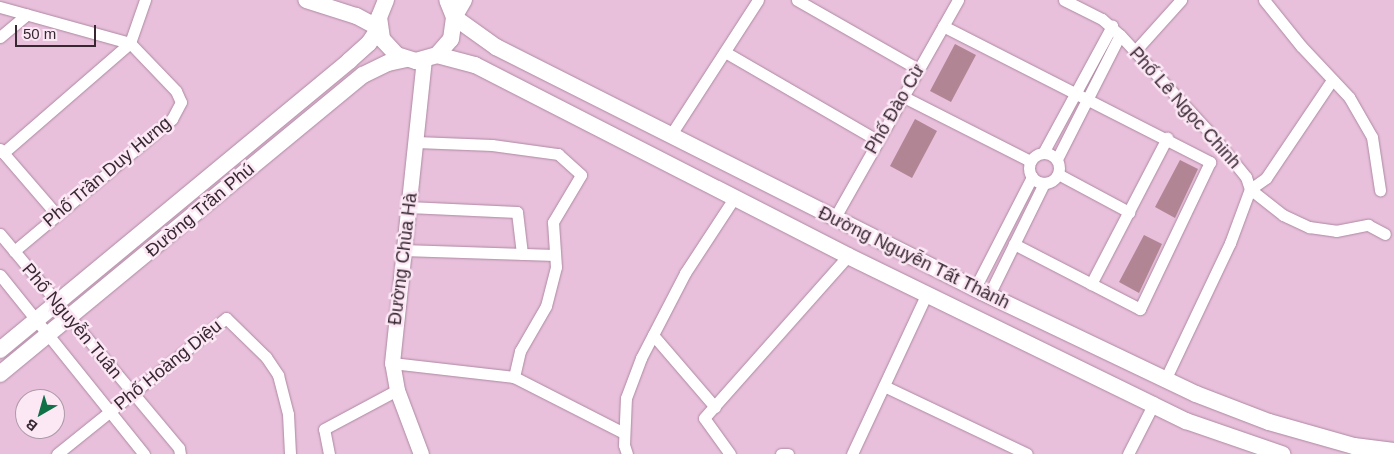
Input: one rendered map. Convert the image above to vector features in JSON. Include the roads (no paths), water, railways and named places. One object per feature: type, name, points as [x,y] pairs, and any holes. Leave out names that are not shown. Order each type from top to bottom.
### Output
[{"type":"main road","points":[[306,0],[356,16],[379,28]]},
{"type":"main road","points":[[386,0],[380,12],[379,28],[388,48],[407,59]]},
{"type":"main road","points":[[447,0],[454,17]]},
{"type":"main road","points":[[430,57],[451,38],[454,17],[464,0]]},
{"type":"main road","name":"Đường Nguyễn Tất Thành","points":[[454,17],[496,47],[670,136],[982,292],[1165,380],[1269,422],[1354,446],[1394,451]]},
{"type":"main road","name":"Đường Trần Phú","points":[[0,350],[349,61],[369,43],[379,28]]},
{"type":"main road","name":"Đường Nguyễn Tất Thành","points":[[407,59],[430,57],[475,64],[848,256],[1186,421],[1282,454]]},
{"type":"main road","name":"Đường Trần Phú","points":[[0,374],[363,75],[388,63],[407,59]]},
{"type":"main road","points":[[969,316],[982,292]]},
{"type":"street","points":[[57,215],[2,151],[130,43],[145,0]]},
{"type":"street","points":[[670,136],[758,0]]},
{"type":"street","points":[[797,0],[918,69]]},
{"type":"street","name":"Phố Đào Cừ","points":[[834,219],[877,140],[958,0]]},
{"type":"street","name":"Phố Lê Ngọc Chinh","points":[[1064,0],[1112,26],[1212,135],[1246,177],[1250,189],[1230,243],[1165,380]]},
{"type":"street","points":[[1135,51],[1181,0]]},
{"type":"street","points":[[1264,0],[1332,80],[1349,97],[1372,137],[1380,190]]},
{"type":"street","points":[[0,6],[130,43]]},
{"type":"street","points":[[0,37],[27,14]]},
{"type":"street","points":[[943,26],[1075,95],[1167,138],[1210,162],[1140,308],[1014,244]]},
{"type":"street","points":[[1030,161],[1043,153],[1112,26]]},
{"type":"street","points":[[1032,177],[1044,183],[1052,182],[1058,174],[1056,159],[1120,35]]},
{"type":"street","name":"Phố Trần Duy Hưng","points":[[14,251],[179,110],[181,102],[176,90],[130,43]]},
{"type":"street","points":[[725,52],[877,140]]},
{"type":"street","name":"Đường Chùa Hà","points":[[421,454],[397,390],[392,363],[402,250],[416,142],[430,57]]},
{"type":"street","points":[[1332,80],[1266,178],[1250,189],[1283,215],[1309,226],[1336,231],[1368,225],[1385,234]]},
{"type":"street","points":[[902,96],[1030,161]]},
{"type":"street","points":[[1092,284],[1167,138]]},
{"type":"street","points":[[416,142],[492,146],[558,154],[581,175],[553,222],[556,267],[546,306],[520,351],[514,377]]},
{"type":"street","points":[[1043,153],[1056,159]]},
{"type":"street","points":[[982,292],[1032,177],[1030,161]]},
{"type":"street","points":[[1058,174],[1129,212]]},
{"type":"street","points":[[982,292],[1014,244],[1044,183]]},
{"type":"street","points":[[627,454],[624,433],[626,398],[653,335],[685,272],[734,198]]},
{"type":"street","points":[[408,207],[517,212],[522,254]]},
{"type":"street","name":"Phố Nguyễn Tuân","points":[[0,234],[180,448],[180,454]]},
{"type":"street","points":[[402,250],[555,255]]},
{"type":"street","points":[[730,454],[704,418],[848,256]]},
{"type":"street","name":"Phố Nguyễn Tuân","points":[[0,275],[49,334],[109,413],[144,454]]},
{"type":"street","points":[[852,454],[926,295]]},
{"type":"street","name":"Phố Hoàng Diệu","points":[[57,454],[226,318],[266,357],[278,376],[288,414],[290,454]]},
{"type":"street","points":[[653,335],[715,407]]},
{"type":"street","points":[[392,363],[514,377],[624,433]]},
{"type":"street","points":[[884,386],[1027,454]]},
{"type":"street","points":[[329,454],[324,429],[397,390]]},
{"type":"street","points":[[1128,454],[1153,405]]},
{"type":"street","points":[[781,454],[788,454]]}]
